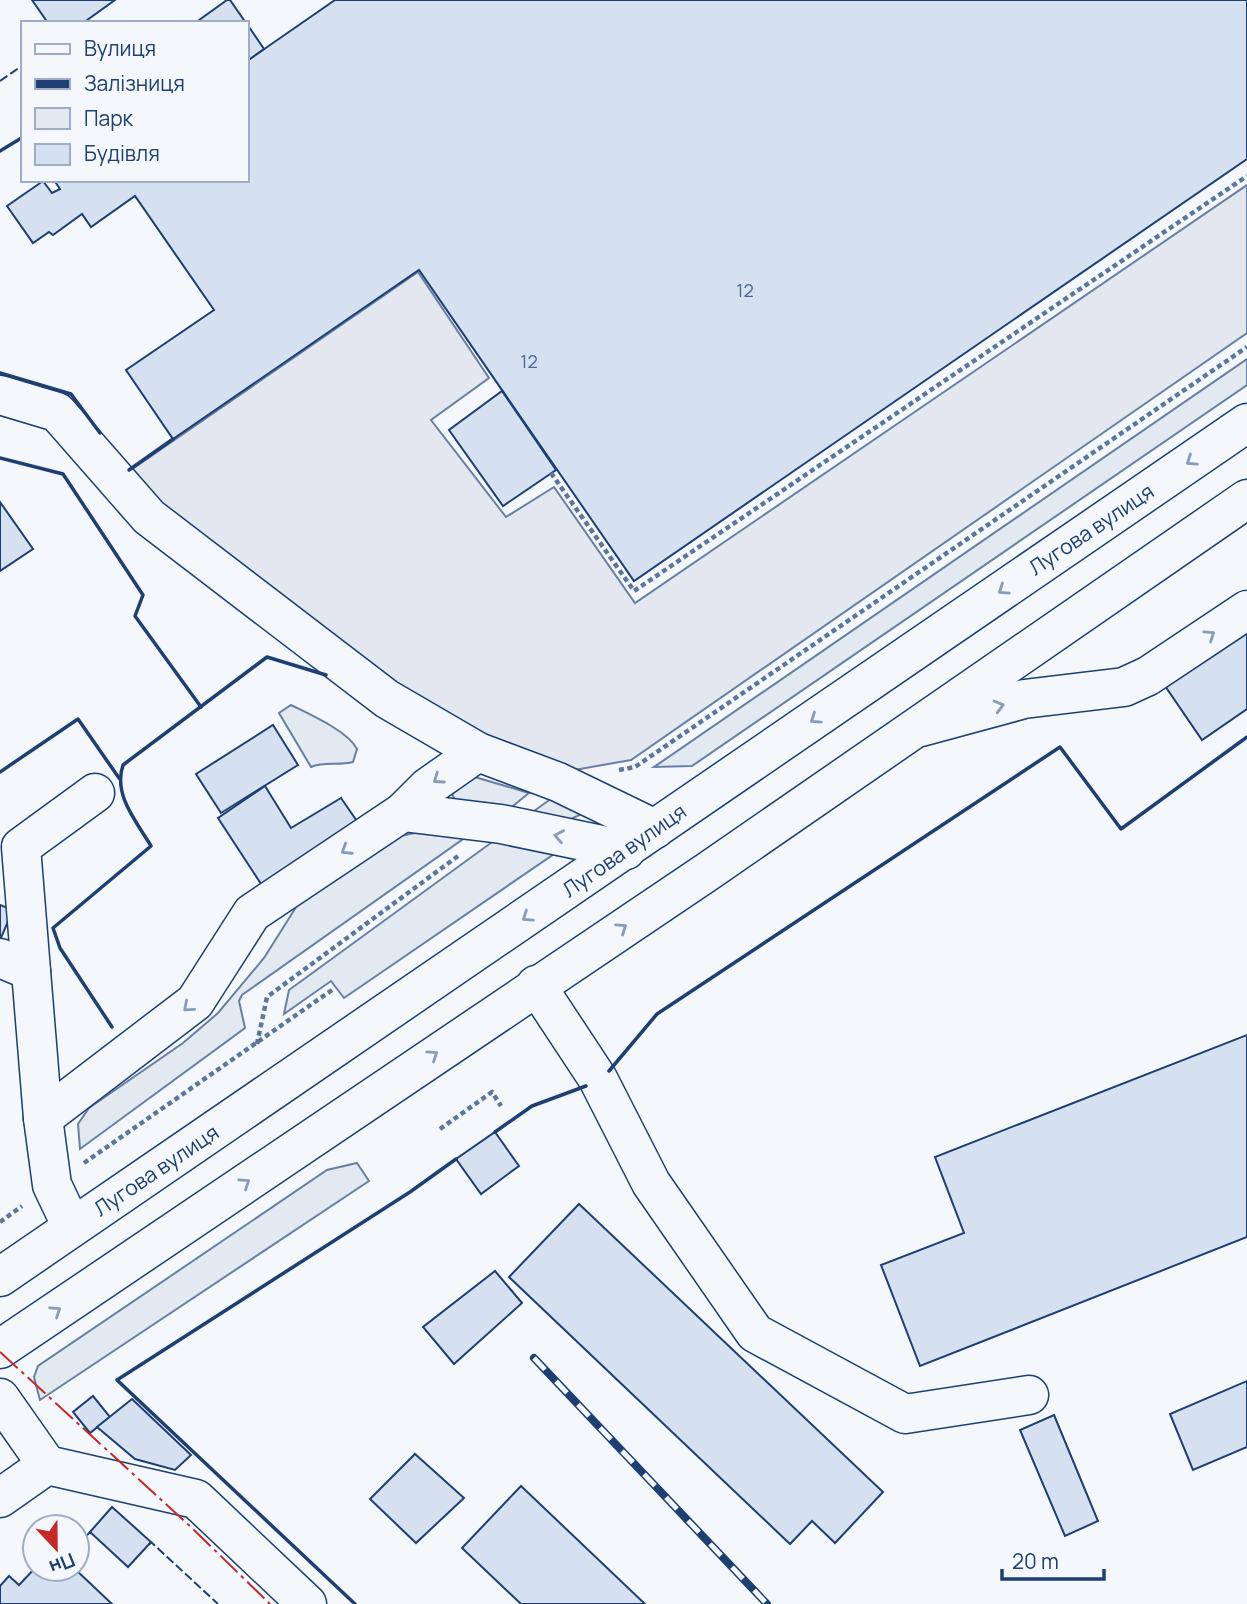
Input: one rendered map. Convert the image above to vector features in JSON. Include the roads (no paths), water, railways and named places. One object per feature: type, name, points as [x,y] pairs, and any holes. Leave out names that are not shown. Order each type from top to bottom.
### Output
[{"type":"main road","points":[[0,395],[57,412],[149,517],[387,699],[478,752],[558,782],[640,839]]},
{"type":"main road","name":"Лугова вулиця","points":[[0,1277],[1247,423]]},
{"type":"main road","points":[[0,1349],[707,872],[1247,499]]},
{"type":"main road","points":[[909,730],[1024,699],[1124,687],[1148,677],[1247,610]]},
{"type":"main road","points":[[43,1118],[195,1002],[251,913],[403,812],[428,787],[478,752]]},
{"type":"main road","points":[[72,1227],[52,1185],[16,964],[21,846],[95,793]]},
{"type":"main road","points":[[403,812],[640,839]]},
{"type":"main road","points":[[536,985],[598,1079],[650,1183],[755,1333],[905,1414],[1029,1395]]},
{"type":"main road","points":[[0,1398],[47,1465],[196,1499],[307,1604]]},
{"type":"main road","points":[[0,1498],[47,1465]]},
{"type":"railway","points":[[534,1358],[767,1604]]}]
